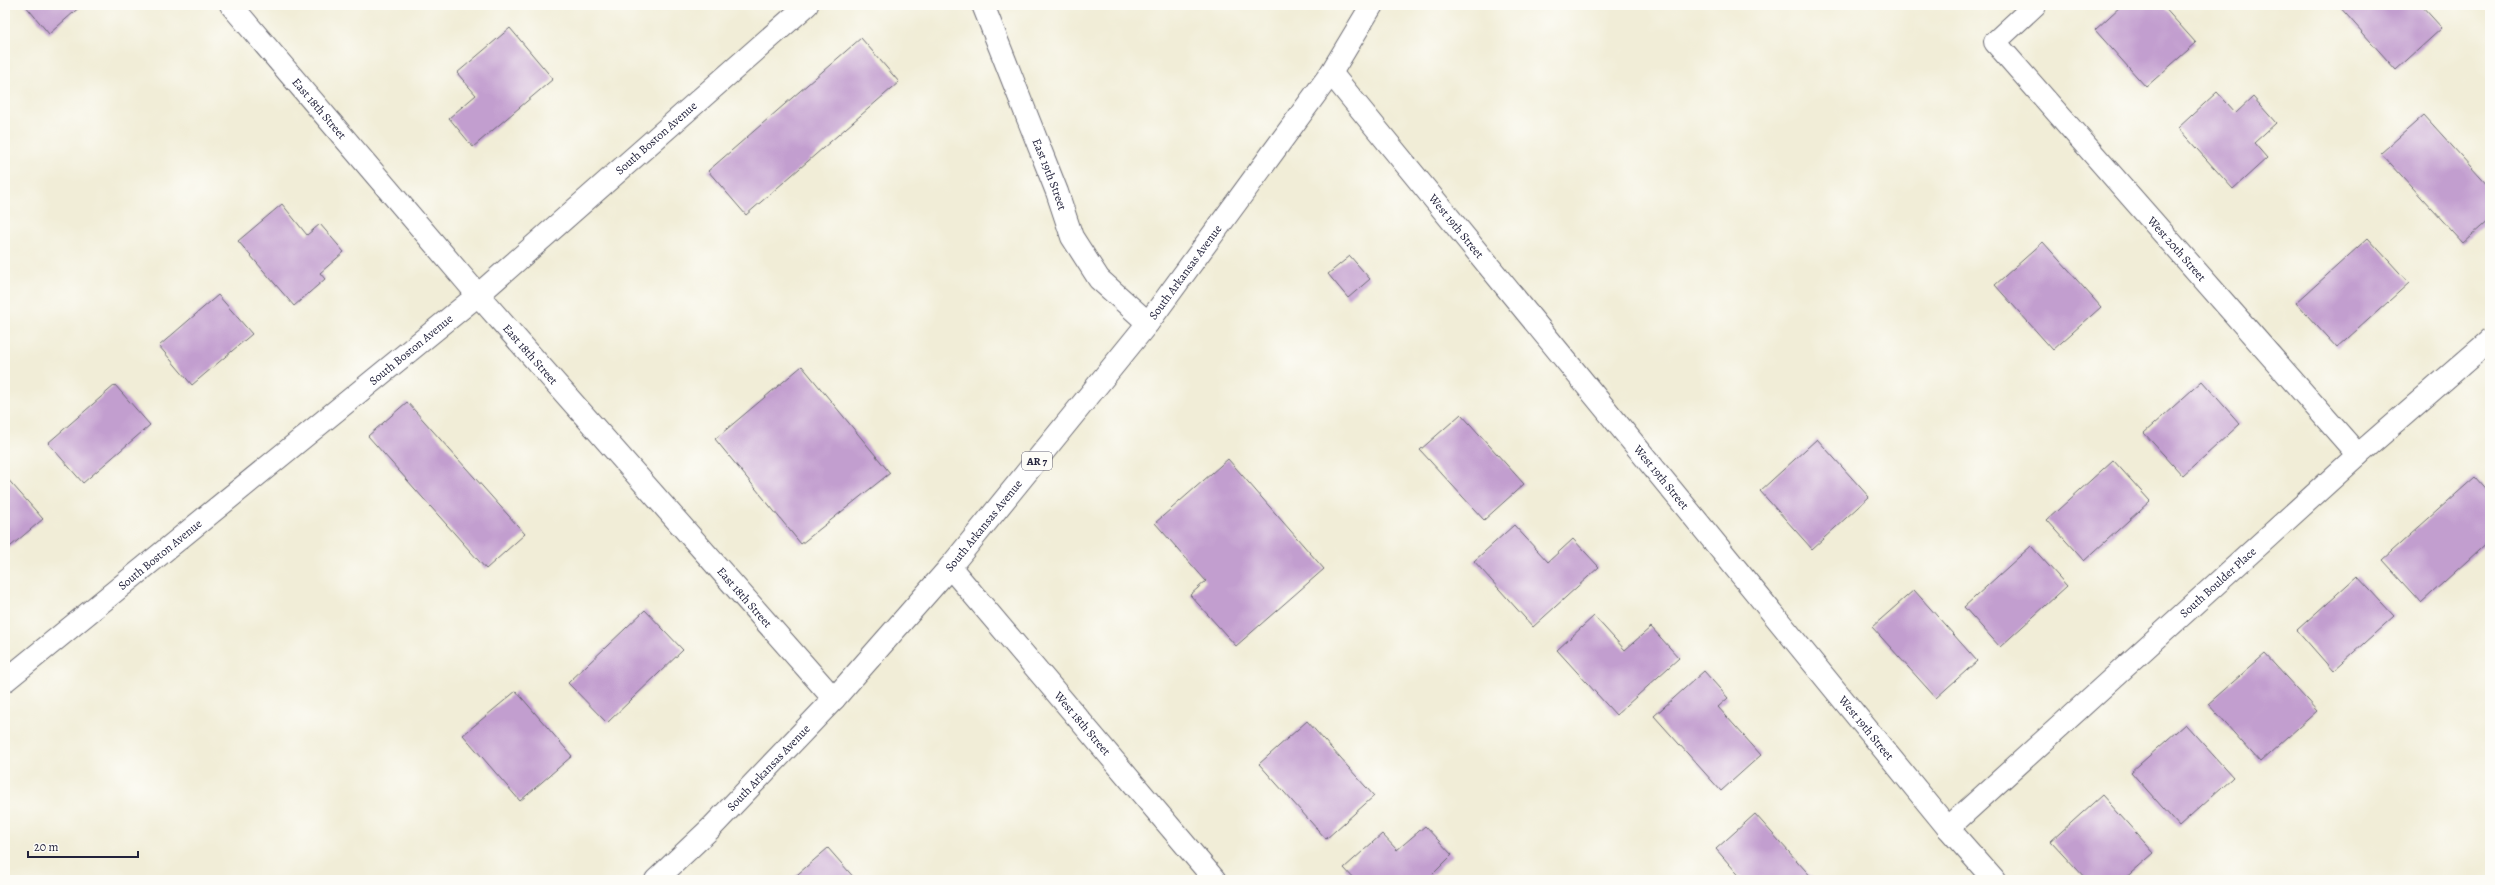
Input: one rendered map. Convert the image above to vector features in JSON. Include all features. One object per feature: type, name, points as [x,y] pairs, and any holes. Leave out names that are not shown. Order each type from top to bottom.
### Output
[{"type":"main road","name":"East 18th Street","points":[[232,5],[478,295],[834,699]]},
{"type":"main road","name":"South Boston Avenue","points":[[5,681],[478,295],[806,5]]},
{"type":"main road","name":"East 19th Street","points":[[983,5],[1057,192],[1072,237],[1099,279],[1148,323]]},
{"type":"main road","name":"South Arkansas Avenue","points":[[656,880],[711,828],[834,699],[950,567],[1148,323],[1331,73],[1372,5]]},
{"type":"main road","name":"West 20th Street","points":[[2035,5],[1995,42],[2358,455]]},
{"type":"main road","name":"West 19th Street","points":[[1331,73],[1948,828],[1994,880]]},
{"type":"main road","name":"South Boulder Place","points":[[1948,828],[2358,455],[2490,340]]},
{"type":"main road","name":"West 18th Street","points":[[950,567],[1215,880]]},
{"type":"building","points":[[25,5],[82,5],[49,34]]},
{"type":"building","points":[[2122,5],[2162,5],[2196,43],[2146,87],[2095,30]]},
{"type":"building","points":[[2338,5],[2421,5],[2442,28],[2396,70]]},
{"type":"building","points":[[510,28],[553,79],[473,147],[449,118],[476,95],[457,73]]},
{"type":"building","points":[[861,38],[899,82],[746,215],[708,171]]},
{"type":"building","points":[[2217,92],[2236,113],[2253,97],[2276,123],[2254,143],[2267,158],[2233,189],[2178,128]]},
{"type":"building","points":[[2424,115],[2490,188],[2490,219],[2463,243],[2381,153]]},
{"type":"building","points":[[282,204],[307,235],[320,224],[344,252],[320,273],[325,279],[294,306],[238,241]]},
{"type":"building","points":[[2368,238],[2409,283],[2337,348],[2296,303]]},
{"type":"building","points":[[2043,242],[2101,307],[2053,350],[1995,285]]},
{"type":"building","points":[[1350,256],[1370,279],[1348,298],[1328,274]]},
{"type":"building","points":[[218,295],[252,334],[192,385],[159,346]]},
{"type":"building","points":[[802,366],[890,473],[801,544],[715,439]]},
{"type":"building","points":[[2202,381],[2240,424],[2183,476],[2144,433]]},
{"type":"building","points":[[115,385],[150,425],[83,483],[48,443]]},
{"type":"building","points":[[407,402],[525,534],[486,569],[368,436]]},
{"type":"building","points":[[1461,414],[1524,484],[1484,520],[1420,450]]},
{"type":"building","points":[[1817,439],[1869,497],[1812,549],[1760,491]]},
{"type":"building","points":[[1228,459],[1324,569],[1236,646],[1190,595],[1206,581],[1155,523]]},
{"type":"building","points":[[2113,460],[2150,501],[2084,561],[2047,520]]},
{"type":"building","points":[[5,476],[43,519],[5,551]]},
{"type":"building","points":[[2475,477],[2490,494],[2490,540],[2421,603],[2382,560]]},
{"type":"building","points":[[1514,525],[1548,562],[1573,539],[1599,567],[1533,627],[1474,561]]},
{"type":"building","points":[[2031,546],[2067,586],[2000,647],[1964,607]]},
{"type":"building","points":[[2357,576],[2394,616],[2333,671],[2297,630]]},
{"type":"building","points":[[1914,590],[1977,661],[1936,698],[1872,627]]},
{"type":"building","points":[[645,610],[683,650],[607,723],[568,683]]},
{"type":"building","points":[[1594,616],[1625,650],[1651,627],[1679,658],[1616,715],[1557,650]]},
{"type":"building","points":[[2265,654],[2317,711],[2260,762],[2208,704]]},
{"type":"building","points":[[1704,671],[1728,698],[1718,707],[1761,755],[1721,791],[1654,716]]},
{"type":"building","points":[[516,691],[572,756],[520,801],[463,735]]},
{"type":"building","points":[[1307,721],[1374,796],[1326,839],[1259,764]]},
{"type":"building","points":[[2185,724],[2233,777],[2179,826],[2131,772]]},
{"type":"building","points":[[2102,795],[2154,853],[2123,880],[2087,880],[2051,841]]},
{"type":"building","points":[[1755,814],[1814,880],[1743,880],[1716,849]]},
{"type":"building","points":[[1425,826],[1452,855],[1427,880],[1355,880],[1344,868],[1382,834],[1397,850]]},
{"type":"building","points":[[828,848],[856,880],[791,880]]}]
